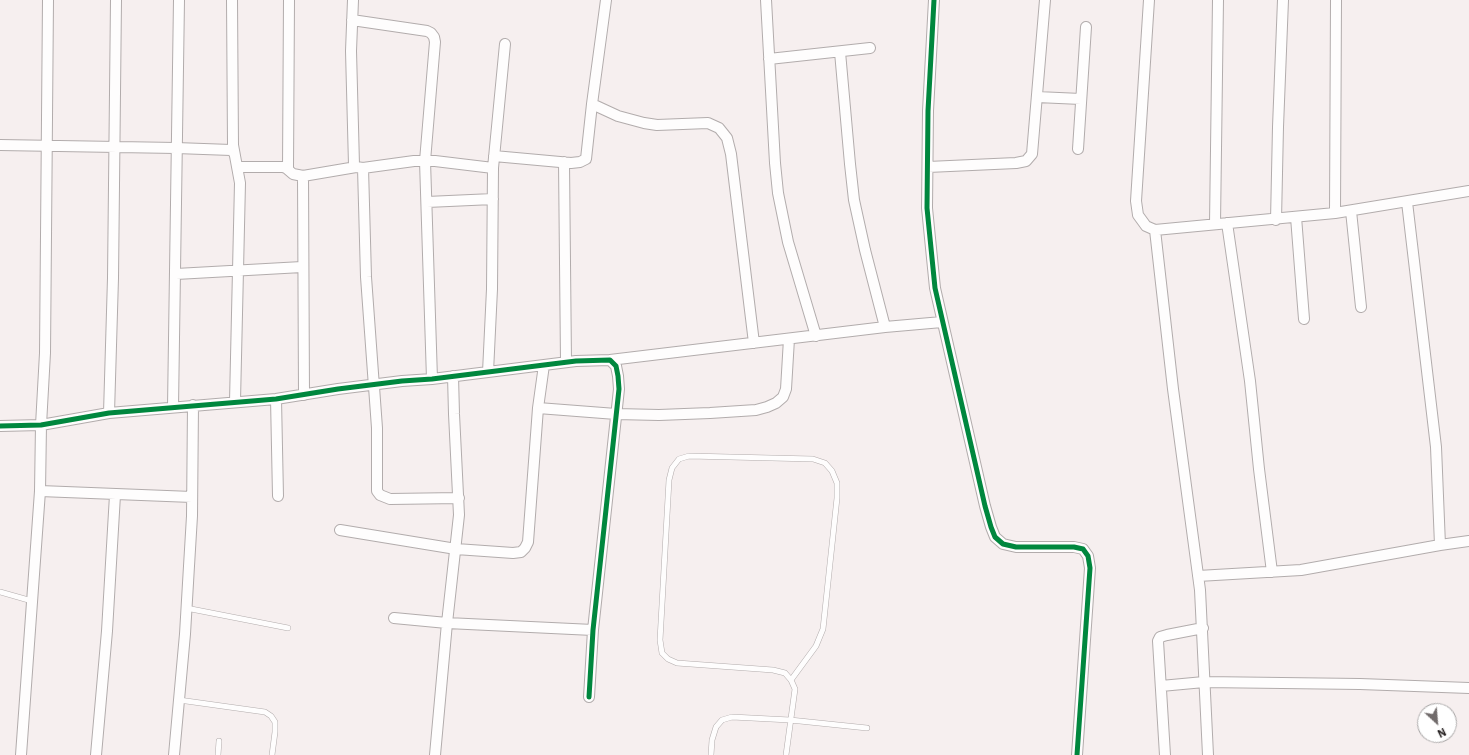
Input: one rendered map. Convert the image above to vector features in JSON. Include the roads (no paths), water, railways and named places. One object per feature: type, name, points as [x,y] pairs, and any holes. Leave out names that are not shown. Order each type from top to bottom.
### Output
[{"type":"street","points":[[21,755],[40,491],[41,425],[45,353],[48,0]]},
{"type":"street","points":[[109,413],[116,0]]},
{"type":"street","points":[[173,407],[179,0]]},
{"type":"street","points":[[232,0],[233,152],[240,183],[235,401]]},
{"type":"street","points":[[288,169],[289,0]]},
{"type":"street","points":[[353,0],[351,51],[354,165],[360,168]]},
{"type":"street","points":[[494,156],[564,162],[580,162],[586,159],[606,0]]},
{"type":"street","points":[[766,0],[778,193],[788,242],[816,336]]},
{"type":"street","points":[[934,0],[928,111],[927,208],[935,288],[985,506],[991,527],[996,537],[1003,544],[1016,547],[1074,547],[1083,549],[1088,556],[1090,568],[1077,755]]},
{"type":"street","points":[[928,167],[1016,163],[1026,161],[1032,154],[1045,0]]},
{"type":"street","points":[[1149,0],[1136,201],[1138,215],[1146,226],[1156,230],[1296,218],[1351,211],[1469,191]]},
{"type":"street","points":[[1215,224],[1218,0]]},
{"type":"street","points":[[1276,220],[1283,0]]},
{"type":"street","points":[[1335,213],[1336,0]]},
{"type":"street","points":[[352,20],[427,31],[434,37],[435,42],[425,161],[432,379]]},
{"type":"street","points":[[1078,150],[1086,27]]},
{"type":"street","points":[[488,372],[492,282],[493,168],[504,44]]},
{"type":"street","points":[[769,59],[870,48]]},
{"type":"street","points":[[840,52],[854,200],[863,243],[885,327]]},
{"type":"street","points":[[1037,97],[1081,99]]},
{"type":"street","points":[[592,104],[618,116],[644,123],[657,125],[708,123],[719,128],[727,138],[731,154],[754,343]]},
{"type":"street","points":[[0,145],[176,148],[231,150],[233,152]]},
{"type":"street","points":[[237,167],[283,167],[288,169],[293,174],[303,176],[435,160],[493,168]]},
{"type":"street","points":[[564,162],[566,362]]},
{"type":"street","points":[[360,168],[377,428],[377,491],[380,496],[390,499],[459,498]]},
{"type":"street","points":[[303,176],[302,267],[304,395]]},
{"type":"street","points":[[427,202],[493,199]]},
{"type":"street","points":[[1407,202],[1436,446],[1440,545]]},
{"type":"street","points":[[1351,211],[1361,307]]},
{"type":"street","points":[[1296,218],[1304,319]]},
{"type":"street","points":[[1227,223],[1250,381],[1272,572]]},
{"type":"street","points":[[1156,230],[1173,389],[1198,576],[1208,755]]},
{"type":"street","points":[[176,274],[302,267]]},
{"type":"street","points":[[0,426],[41,425],[109,413],[235,401],[276,399],[374,384],[432,379],[566,362],[610,360],[885,327],[942,322]]},
{"type":"street","points":[[538,408],[616,414],[658,415],[756,410],[767,407],[776,403],[783,397],[786,389],[789,339]]},
{"type":"street","points":[[589,697],[594,630],[619,389],[616,366],[610,360]]},
{"type":"street","points":[[340,530],[456,549],[513,553],[521,552],[528,542],[538,408],[544,365]]},
{"type":"street","points":[[435,755],[459,515],[453,376]]},
{"type":"street","points":[[276,399],[278,496]]},
{"type":"street","points":[[174,755],[186,608],[192,497],[193,405]]},
{"type":"street","points":[[40,491],[192,497]]},
{"type":"street","points":[[96,755],[107,631],[115,495]]},
{"type":"street","points":[[1198,576],[1272,572],[1323,566],[1469,541]]},
{"type":"street","points":[[394,618],[447,623],[594,630]]},
{"type":"street","points":[[1165,755],[1158,646],[1160,637],[1202,628]]},
{"type":"street","points":[[1161,686],[1204,682],[1352,684],[1469,688]]},
{"type":"lane","points":[[786,755],[794,689],[791,680],[785,673],[773,670],[677,663],[668,659],[662,652],[660,640],[670,480],[672,468],[679,460],[689,456],[813,459],[825,463],[832,471],[837,483],[837,498],[823,630],[816,646],[791,680]]},
{"type":"lane","points":[[0,592],[32,601]]},
{"type":"lane","points":[[186,608],[288,628]]},
{"type":"lane","points":[[179,700],[265,712],[271,716],[274,722],[275,732],[272,755]]},
{"type":"lane","points":[[711,755],[712,740],[716,727],[722,720],[732,717],[790,720],[867,728]]},
{"type":"lane","points":[[218,755],[219,741]]}]
